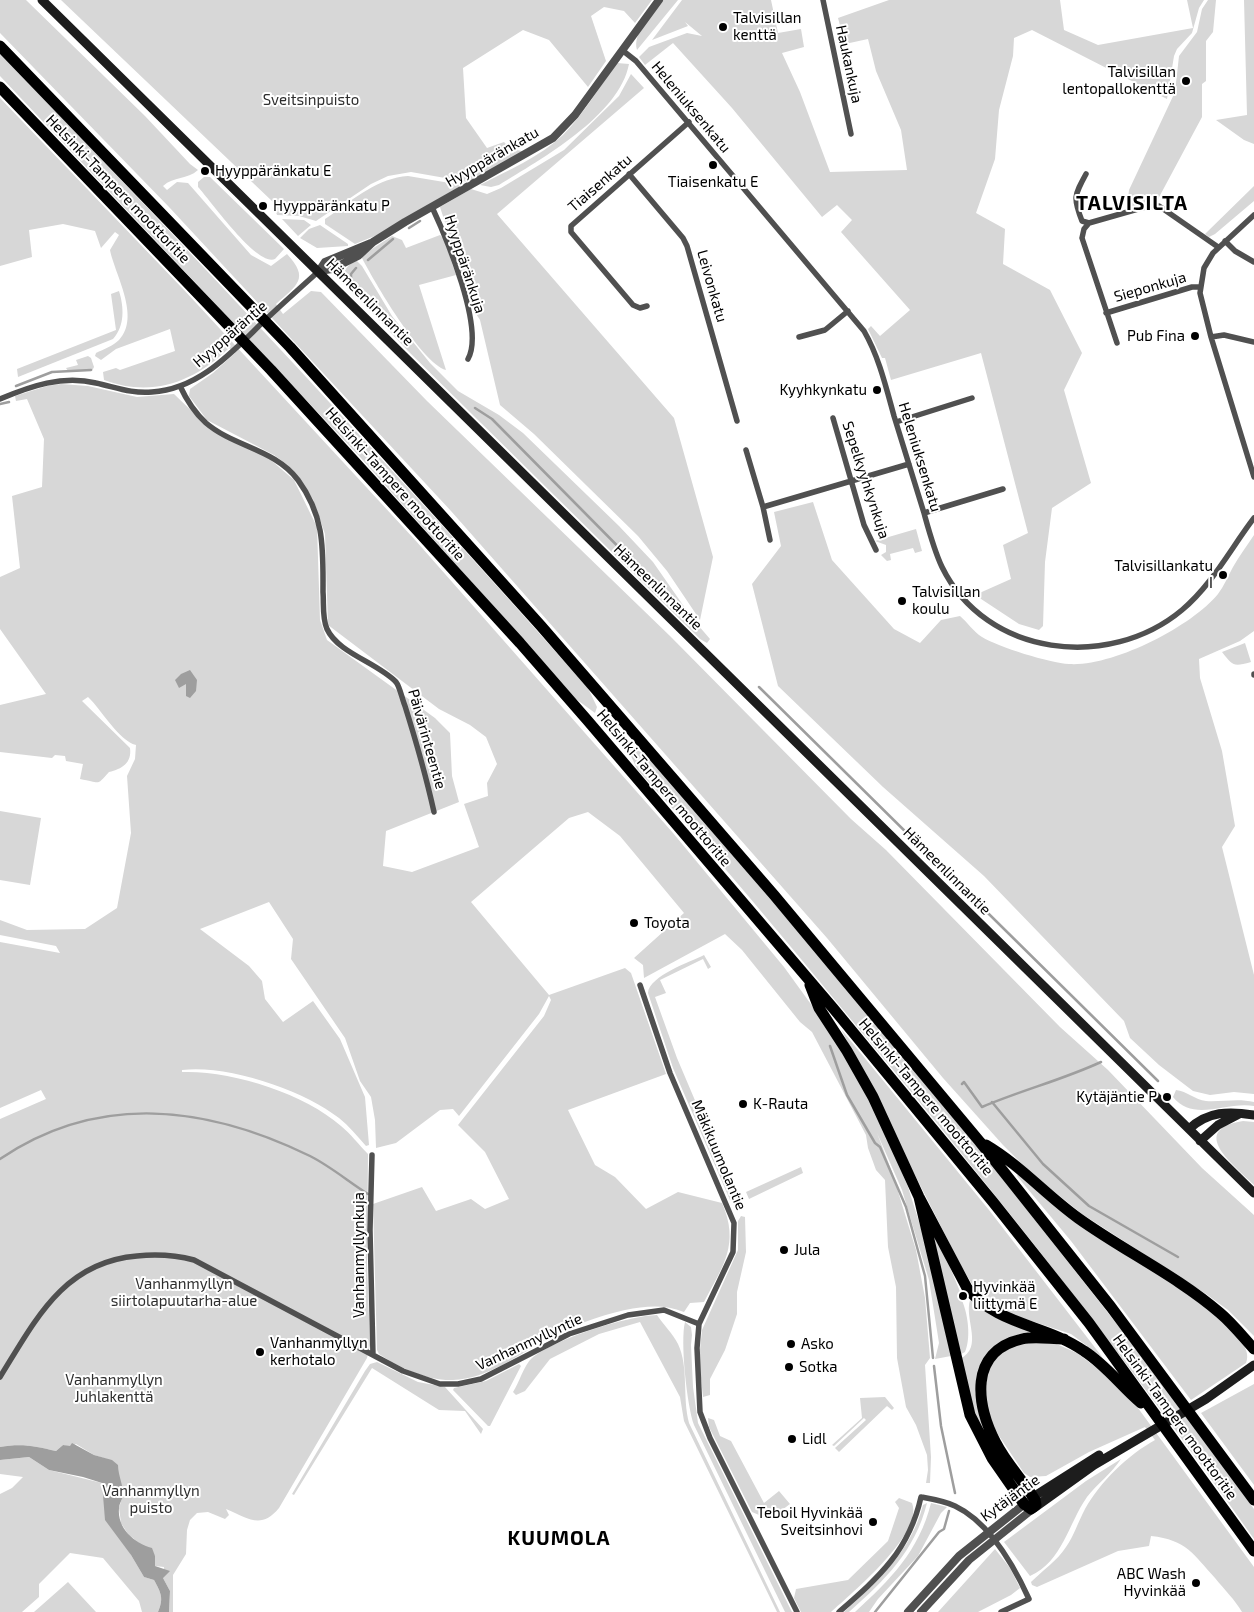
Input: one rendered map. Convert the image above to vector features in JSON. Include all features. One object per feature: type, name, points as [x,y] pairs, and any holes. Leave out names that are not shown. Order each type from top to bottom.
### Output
[{"type":"highway","name":"Helsinki-Tampere moottoritie","points":[[0,46],[290,347],[541,626],[774,895],[980,1142],[1117,1314],[1254,1500]]},
{"type":"highway","name":"Helsinki-Tampere moottoritie","points":[[0,87],[271,370],[520,643],[806,977],[994,1202],[1089,1323],[1254,1551]]},
{"type":"highway","points":[[806,977],[819,1008],[847,1051],[873,1097],[919,1197],[967,1288],[976,1299],[1002,1317],[1064,1339],[1084,1351],[1105,1367],[1132,1395],[1155,1414]]},
{"type":"highway","points":[[980,1142],[1006,1157],[1057,1203],[1088,1225],[1202,1299],[1231,1323],[1254,1349]]},
{"type":"highway","points":[[919,1197],[970,1415],[992,1458],[1030,1503]]},
{"type":"highway","points":[[1030,1503],[996,1444],[982,1411],[980,1387],[986,1365],[1001,1348],[1020,1340],[1032,1338],[1064,1339]]},
{"type":"main road","name":"Hämeenlinnantie","points":[[42,0],[1254,1193]]},
{"type":"main road","points":[[1189,1129],[1206,1116],[1228,1112],[1254,1115]]},
{"type":"main road","points":[[1200,1141],[1218,1125],[1242,1113]]},
{"type":"main road","name":"Kytäjäntie","points":[[1030,1503],[1206,1399],[1254,1365]]},
{"type":"street","name":"Hyyppäränkatu","points":[[318,271],[332,269],[358,256],[373,242],[432,207],[542,147],[575,114],[659,0]]},
{"type":"street","name":"Haukankuja","points":[[823,0],[851,134]]},
{"type":"street","name":"Heleniuksenkatu","points":[[622,50],[636,61],[689,122],[848,311],[873,346],[942,568],[958,591],[978,612],[995,625],[1017,636],[1041,644],[1072,648],[1104,645],[1130,639],[1152,629],[1177,613],[1208,583],[1254,518]]},
{"type":"street","name":"Tiaisenkatu","points":[[647,306],[640,308],[633,305],[570,229],[572,223],[689,122]]},
{"type":"street","name":"Leivonkatu","points":[[629,174],[683,238],[687,246],[737,421]]},
{"type":"street","points":[[1086,174],[1075,193],[1074,201],[1082,221],[1089,224]]},
{"type":"street","points":[[1117,343],[1082,238],[1084,229],[1089,224],[1145,207],[1159,206],[1218,248]]},
{"type":"street","name":"Hyyppäränkuja","points":[[432,207],[446,238],[468,305],[472,337],[468,359]]},
{"type":"street","points":[[1254,215],[1218,248],[1204,268],[1200,287],[1201,301],[1211,337],[1254,477]]},
{"type":"street","points":[[1225,240],[1235,251],[1254,262]]},
{"type":"street","name":"Hyyppäräntie","points":[[0,398],[40,384],[62,380],[95,382],[121,390],[143,393],[180,386],[203,375],[230,353],[318,271]]},
{"type":"street","name":"Sieponkuja","points":[[1106,313],[1192,287],[1200,287]]},
{"type":"street","points":[[799,337],[825,330],[848,311]]},
{"type":"street","points":[[1211,337],[1224,335],[1254,342]]},
{"type":"street","name":"Päivärinteentie","points":[[180,386],[186,399],[205,422],[216,430],[280,462],[290,470],[306,493],[320,522],[323,617],[327,630],[350,651],[396,682],[421,753],[434,812]]},
{"type":"street","points":[[896,422],[972,398]]},
{"type":"street","name":"Sepelkyyhkynkuja","points":[[833,418],[864,524],[876,550]]},
{"type":"street","points":[[746,450],[763,507],[770,540]]},
{"type":"street","points":[[763,507],[909,464]]},
{"type":"street","points":[[924,513],[1003,489]]},
{"type":"street","name":"Mäkikuumolantie","points":[[640,985],[670,1072],[734,1223],[733,1252],[699,1324],[697,1348],[700,1412],[710,1438],[797,1612]]},
{"type":"street","name":"Vanhanmyllynkuja","points":[[372,1155],[370,1230],[373,1355]]},
{"type":"street","name":"Vanhanmyllyntie","points":[[0,1377],[46,1306],[63,1288],[97,1266],[116,1259],[147,1255],[174,1255],[194,1260],[373,1355],[424,1380],[440,1384],[458,1384],[495,1374],[569,1334],[628,1315],[664,1310],[699,1324]]},
{"type":"street","points":[[839,1612],[896,1557],[910,1533],[921,1497],[956,1507],[978,1523],[1012,1564],[1029,1599],[1001,1612]]},
{"type":"street","name":"Kytäjäntie","points":[[908,1612],[947,1568],[976,1541],[1003,1519],[1030,1503]]},
{"type":"street","name":"Kytäjäntie","points":[[921,1612],[949,1580],[982,1548],[1009,1527],[1030,1503]]},
{"type":"green space","points":[[0,0],[26,0],[198,170],[167,183],[163,186],[167,190],[177,182],[188,183],[251,255],[271,266],[287,254],[298,270],[299,276],[295,286],[276,304],[283,314],[311,291],[321,292],[427,401],[670,636],[851,819],[886,850],[1060,1027],[1108,1070],[1202,1168],[1254,1215],[1254,1336],[1228,1310],[1206,1294],[1082,1214],[1030,1172],[1003,1145],[943,1078],[827,938],[451,511],[169,207],[0,33]]},
{"type":"green space","name":"Sveitsinpuisto","points":[[61,0],[652,0],[635,23],[624,11],[604,7],[591,16],[606,61],[588,87],[549,40],[523,30],[463,68],[466,118],[487,148],[504,142],[511,149],[522,151],[521,154],[468,182],[411,172],[388,176],[371,184],[316,221],[299,216],[277,215],[273,202]]},
{"type":"green space","points":[[663,0],[678,0],[637,50],[636,43],[640,30]]},
{"type":"green space","points":[[682,0],[771,0],[778,33],[801,29],[804,47],[782,53],[800,92],[830,172],[907,170],[901,130],[876,71],[868,39],[845,44],[838,18],[889,0],[1060,0],[1064,30],[1098,45],[1193,28],[1187,0],[1204,0],[1199,8],[1192,33],[1177,49],[1174,56],[1167,99],[1032,30],[1014,38],[1013,56],[999,110],[995,159],[976,213],[1005,229],[1003,264],[1050,290],[1082,353],[1064,390],[1091,483],[1052,508],[1045,562],[1043,626],[1039,630],[1019,624],[975,595],[1011,579],[1003,545],[1028,533],[981,353],[891,380],[885,358],[882,358],[868,329],[871,326],[880,336],[910,310],[841,232],[852,220],[837,205],[822,217],[732,108],[673,43],[645,65],[639,57],[649,47],[687,33],[702,36],[685,22],[688,26],[652,40]]},
{"type":"green space","points":[[1208,0],[1216,0],[1213,32],[1206,41],[1206,81],[1202,84],[1202,117],[1157,201],[1127,208],[1129,190],[1175,92],[1179,56],[1197,32],[1202,9]]},
{"type":"green space","points":[[1244,0],[1254,0],[1254,144],[1244,140],[1216,120],[1247,115]]},
{"type":"green space","points":[[0,54],[224,289],[444,527],[588,688],[597,707],[595,713],[576,699],[360,457],[0,76]]},
{"type":"green space","points":[[617,63],[629,64],[622,83],[595,118],[556,149],[499,185],[491,187],[480,185],[534,157],[563,135],[585,109]]},
{"type":"green space","points":[[631,74],[644,88],[497,214],[674,418],[713,557],[700,620],[667,571],[638,536],[534,434],[500,405],[480,320],[473,309],[440,207],[471,189],[487,194],[501,188],[564,150],[619,96]]},
{"type":"green space","points":[[0,98],[185,291],[416,541],[673,833],[784,967],[826,1025],[859,1080],[885,1132],[908,1187],[925,1241],[951,1356],[935,1359],[939,1343],[929,1280],[902,1190],[877,1133],[892,1172],[916,1250],[925,1298],[930,1358],[925,1365],[931,1457],[930,1483],[926,1483],[928,1470],[927,1455],[916,1425],[906,1407],[897,1358],[896,1287],[888,1247],[885,1180],[876,1170],[868,1148],[866,1135],[812,1032],[800,1022],[742,950],[725,934],[644,978],[643,965],[634,958],[684,913],[620,836],[588,812],[569,818],[471,902],[549,995],[625,968],[631,973],[666,1074],[568,1110],[595,1165],[615,1177],[646,1209],[678,1192],[722,1203],[729,1231],[727,1254],[723,1266],[704,1302],[690,1303],[684,1312],[677,1309],[648,1307],[625,1310],[595,1318],[556,1334],[490,1371],[466,1379],[444,1380],[424,1376],[405,1369],[379,1354],[377,1350],[373,1204],[422,1187],[436,1211],[471,1199],[485,1209],[509,1199],[485,1152],[458,1125],[544,1016],[551,1000],[549,996],[539,1014],[459,1116],[453,1109],[440,1110],[396,1143],[376,1148],[375,1120],[371,1097],[360,1081],[345,1038],[291,959],[293,939],[269,902],[200,929],[249,966],[262,981],[265,999],[283,1022],[313,1001],[340,1039],[365,1097],[369,1145],[366,1146],[343,1121],[324,1108],[286,1089],[242,1075],[220,1071],[200,1069],[182,1070],[182,1072],[222,1075],[266,1086],[287,1094],[326,1114],[345,1129],[368,1154],[367,1262],[370,1345],[367,1358],[279,1508],[272,1515],[266,1519],[254,1520],[226,1509],[229,1515],[225,1519],[208,1512],[197,1513],[190,1520],[187,1530],[186,1554],[173,1575],[173,1612],[169,1612],[170,1591],[163,1578],[164,1567],[155,1566],[155,1556],[128,1534],[121,1523],[119,1508],[123,1495],[118,1475],[107,1459],[94,1455],[76,1444],[70,1447],[63,1445],[56,1451],[15,1445],[0,1447],[0,1119],[46,1099],[41,1090],[0,1108],[0,942],[60,953],[56,946],[0,935],[0,920],[27,930],[85,929],[117,908],[131,833],[127,776],[135,759],[136,745],[123,738],[88,697],[82,701],[130,748],[128,761],[118,769],[109,772],[100,781],[80,779],[83,764],[66,761],[65,756],[55,755],[52,758],[0,752],[0,705],[46,694],[0,629],[0,577],[20,568],[12,496],[42,487],[44,439],[27,399],[16,401],[15,396],[47,386],[61,384],[88,386],[137,397],[174,394],[204,423],[265,455],[294,480],[317,527],[320,620],[327,640],[435,718],[450,733],[452,776],[459,802],[386,831],[383,866],[412,872],[479,847],[464,804],[488,796],[487,783],[497,764],[486,737],[470,725],[439,709],[328,625],[325,534],[313,499],[285,463],[274,455],[207,420],[189,396],[190,389],[213,373],[235,353],[229,348],[201,370],[171,384],[139,387],[104,380],[103,372],[116,368],[120,370],[175,351],[170,329],[116,349],[101,360],[95,356],[96,353],[119,340],[125,331],[128,320],[125,296],[110,250],[119,235],[115,232],[101,248],[95,231],[63,224],[29,230],[32,257],[0,266]]},
{"type":"green space","points":[[408,176],[462,185],[377,235],[355,244],[325,224],[325,219],[367,190],[387,181]]},
{"type":"green space","points":[[204,177],[210,177],[284,249],[275,259],[267,259],[257,253],[235,231],[198,187],[198,182]]},
{"type":"green space","points":[[1254,186],[1254,201],[1215,234],[1209,237],[1205,234]]},
{"type":"green space","points":[[282,219],[304,220],[311,225],[298,236]]},
{"type":"green space","points":[[320,225],[348,244],[348,246],[317,248],[300,238],[309,229]]},
{"type":"green space","points":[[440,235],[444,239],[456,275],[419,285],[446,370],[424,353],[412,338],[387,301],[361,256],[392,236],[402,240],[406,248]]},
{"type":"green space","points":[[356,260],[362,266],[392,316],[430,363],[458,391],[499,415],[523,433],[619,526],[653,562],[692,618],[710,639],[707,643],[700,639],[408,351],[347,286],[344,278],[345,271]]},
{"type":"green space","points":[[119,291],[122,303],[122,316],[120,328],[113,339],[18,377],[17,369],[116,330],[111,294]]},
{"type":"green space","points":[[88,356],[91,358],[94,367],[92,371],[68,371],[66,368],[78,365],[76,360]]},
{"type":"green space","points":[[813,502],[832,560],[894,629],[920,643],[941,620],[960,616],[979,635],[990,641],[1037,658],[1069,664],[1107,659],[1128,652],[1150,642],[1189,619],[1206,607],[1218,594],[1235,563],[1254,535],[1254,631],[1240,641],[1199,659],[1200,678],[1222,751],[1235,826],[1222,847],[1254,975],[1254,1094],[1234,1092],[1210,1095],[1193,1091],[1159,1065],[1130,1038],[1124,1021],[984,876],[883,787],[778,686],[752,584],[781,546],[774,512]]},
{"type":"green space","points":[[916,529],[922,551],[915,553],[913,548],[890,554],[891,560],[887,561],[881,555],[886,552],[886,545],[875,541]]},
{"type":"green space","points":[[1245,643],[1251,662],[1240,665],[1231,663],[1222,652]]},
{"type":"green space","points":[[612,732],[646,756],[659,769],[819,956],[980,1150],[1123,1332],[1254,1509],[1254,1539],[1159,1408],[1012,1216],[777,930],[637,769],[631,756]]},
{"type":"green space","points":[[0,811],[41,818],[30,885],[0,880]]},
{"type":"green space","points":[[704,955],[711,967],[708,969],[703,959],[660,980],[666,993],[655,997],[677,1058],[736,1197],[733,1201],[730,1200],[673,1068],[648,993],[650,987],[662,975]]},
{"type":"green space","points":[[841,1029],[989,1210],[1103,1358],[1071,1334],[998,1310],[976,1291],[960,1264]]},
{"type":"green space","points":[[1176,1090],[1202,1100],[1248,1101],[1254,1102],[1254,1106],[1243,1105],[1200,1110],[1191,1109],[1181,1105],[1173,1097]]},
{"type":"green space","points":[[1243,1121],[1254,1122],[1254,1185],[1227,1158],[1220,1149],[1217,1140],[1218,1132],[1227,1126]]},
{"type":"green space","points":[[801,1167],[803,1173],[749,1199],[746,1192]]},
{"type":"green space","points":[[1018,1174],[1221,1318],[1244,1345],[1247,1357],[1246,1363],[1191,1400],[1071,1241],[1017,1176]]},
{"type":"green space","points":[[741,1216],[745,1217],[746,1252],[737,1292],[737,1314],[725,1350],[710,1379],[710,1395],[703,1397],[699,1359],[702,1330],[738,1250],[738,1221]]},
{"type":"green space","points":[[932,1233],[947,1260],[961,1294],[959,1295],[966,1314],[967,1345],[965,1352],[959,1355]]},
{"type":"green space","points":[[970,1300],[997,1318],[1032,1331],[1019,1334],[981,1365],[975,1393],[982,1422],[1022,1485],[1018,1488],[978,1424],[960,1359],[971,1348]]},
{"type":"green space","points":[[657,1315],[676,1340],[681,1353],[689,1423],[780,1612],[777,1612],[684,1421],[680,1397],[640,1322],[599,1334],[550,1359],[525,1391],[516,1395],[513,1392],[529,1361],[557,1343],[610,1324],[628,1319]]},
{"type":"green space","points":[[685,1322],[691,1327],[693,1387],[698,1423],[792,1612],[785,1612],[694,1425],[685,1374],[683,1343]]},
{"type":"green space","points":[[1022,1341],[1052,1342],[1077,1353],[1114,1381],[1138,1408],[1254,1567],[1254,1612],[1242,1612],[1195,1555],[1173,1541],[1151,1536],[1149,1546],[1118,1551],[1037,1587],[1032,1585],[1031,1582],[1066,1547],[1085,1509],[1098,1489],[1125,1461],[1155,1440],[1145,1427],[1089,1452],[1046,1476],[1030,1477],[1024,1473],[993,1427],[983,1397],[991,1363],[1012,1345]]},
{"type":"green space","points":[[377,1362],[418,1382],[445,1387],[483,1429],[481,1434],[465,1411],[439,1410],[372,1368],[294,1495],[292,1494],[365,1371],[370,1364]]},
{"type":"green space","points":[[519,1364],[521,1366],[490,1426],[453,1390],[454,1388],[486,1381]]},
{"type":"green space","points":[[1254,1384],[1254,1485],[1201,1413]]},
{"type":"green space","points":[[885,1397],[894,1408],[892,1410],[887,1406],[839,1452],[835,1448],[866,1420],[864,1418],[834,1446],[832,1445],[862,1418],[860,1398]]},
{"type":"green space","points":[[708,1418],[714,1420],[720,1436],[731,1441],[764,1503],[779,1491],[790,1504],[774,1516],[766,1513],[759,1515],[752,1512],[709,1427]]},
{"type":"green space","points":[[29,1457],[49,1470],[102,1483],[104,1500],[131,1555],[144,1577],[154,1580],[158,1589],[161,1599],[158,1612],[142,1612],[139,1601],[103,1558],[70,1553],[39,1584],[39,1597],[22,1612],[0,1612],[0,1494],[12,1488],[23,1477],[0,1474],[0,1460]]},
{"type":"green space","points":[[1121,1459],[1087,1497],[1058,1552],[1041,1569],[1030,1576],[1004,1542],[1086,1481]]},
{"type":"green space","points":[[899,1498],[912,1503],[913,1516],[897,1546],[884,1562],[831,1612],[801,1612],[794,1598],[796,1589],[848,1580],[888,1541],[899,1508],[895,1502]]},
{"type":"green space","points":[[927,1503],[915,1536],[897,1564],[849,1612],[844,1612],[881,1576],[902,1551],[918,1522],[923,1505]]},
{"type":"green space","points":[[931,1503],[947,1507],[941,1513],[918,1556],[878,1599],[869,1612],[855,1612],[902,1564],[919,1536]]},
{"type":"green space","points":[[995,1549],[1010,1568],[1020,1588],[1011,1595],[978,1612],[938,1612]]},
{"type":"green space","points":[[68,1582],[96,1612],[34,1612]]},
{"type":"shaded area","points":[[190,670],[197,680],[196,691],[190,698],[186,696],[186,684],[179,688],[175,680],[181,674]]},
{"type":"shaded area","points":[[72,1443],[94,1455],[112,1460],[118,1465],[123,1492],[119,1505],[121,1522],[128,1534],[145,1546],[152,1548],[155,1556],[155,1566],[170,1571],[163,1578],[170,1591],[169,1612],[158,1612],[161,1596],[154,1580],[144,1577],[131,1555],[105,1520],[102,1483],[49,1470],[29,1457],[0,1460],[0,1447],[15,1445],[56,1451],[63,1445],[70,1446]]},
{"type":"waterway","points":[[409,228],[420,221]]},
{"type":"waterway","points":[[368,260],[393,239]]},
{"type":"waterway","points":[[356,268],[351,274],[351,280],[388,320]]},
{"type":"waterway","points":[[16,386],[52,372],[91,370]]},
{"type":"waterway","points":[[0,404],[9,402]]},
{"type":"waterway","points":[[475,408],[492,419],[663,592]]},
{"type":"waterway","points":[[759,687],[1158,1081]]},
{"type":"waterway","points":[[830,1046],[847,1095],[875,1143],[880,1147],[906,1207],[925,1276],[933,1358]]},
{"type":"waterway","points":[[962,1084],[964,1082],[982,1107],[1101,1062]]},
{"type":"waterway","points":[[992,1102],[1043,1164],[1089,1206],[1178,1257]]},
{"type":"waterway","points":[[0,1159],[38,1138],[76,1123],[115,1115],[154,1114],[193,1117],[232,1126],[271,1139],[310,1156],[368,1194]]},
{"type":"waterway","points":[[934,1366],[941,1426],[955,1493]]},
{"type":"waterway","points":[[875,1612],[939,1532],[944,1529],[949,1511]]},
{"type":"place","name":"Talvisillan kenttä","points":[[723,27]]},
{"type":"place","name":"Talvisillan lentopallokenttä","points":[[1186,81]]},
{"type":"place","name":"Tiaisenkatu E","points":[[713,165]]},
{"type":"place","name":"Hyyppäränkatu E","points":[[205,171]]},
{"type":"place","name":"Hyyppäränkatu P","points":[[263,206]]},
{"type":"place","name":"Pub Fina","points":[[1195,336]]},
{"type":"place","name":"Kyyhkynkatu","points":[[877,390]]},
{"type":"place","name":"Talvisillankatu I","points":[[1223,575]]},
{"type":"place","name":"Talvisillan koulu","points":[[902,601]]},
{"type":"place","name":"Toyota","points":[[634,923]]},
{"type":"place","name":"Kytäjäntie P","points":[[1167,1097]]},
{"type":"place","name":"K-Rauta","points":[[743,1104]]},
{"type":"place","name":"Jula","points":[[784,1250]]},
{"type":"place","name":"Hyvinkää liittymä E","points":[[963,1296]]},
{"type":"place","name":"Asko","points":[[791,1344]]},
{"type":"place","name":"Vanhanmyllyn kerhotalo","points":[[260,1352]]},
{"type":"place","name":"Sotka","points":[[789,1367]]},
{"type":"place","name":"Lidl","points":[[792,1439]]},
{"type":"place","name":"Teboil Hyvinkää Sveitsinhovi","points":[[873,1522]]},
{"type":"place","name":"ABC Wash Hyvinkää","points":[[1196,1583]]},
{"type":"district","name":"TALVISILTA","points":[[1132,203]]},
{"type":"district","name":"KUUMOLA","points":[[559,1538]]},
{"type":"park label","name":"Vanhanmyllyn siirtolapuutarha-alue","points":[[184,1292]]},
{"type":"park label","name":"Vanhanmyllyn Juhlakenttä","points":[[114,1388]]},
{"type":"park label","name":"Vanhanmyllyn puisto","points":[[151,1500]]}]
